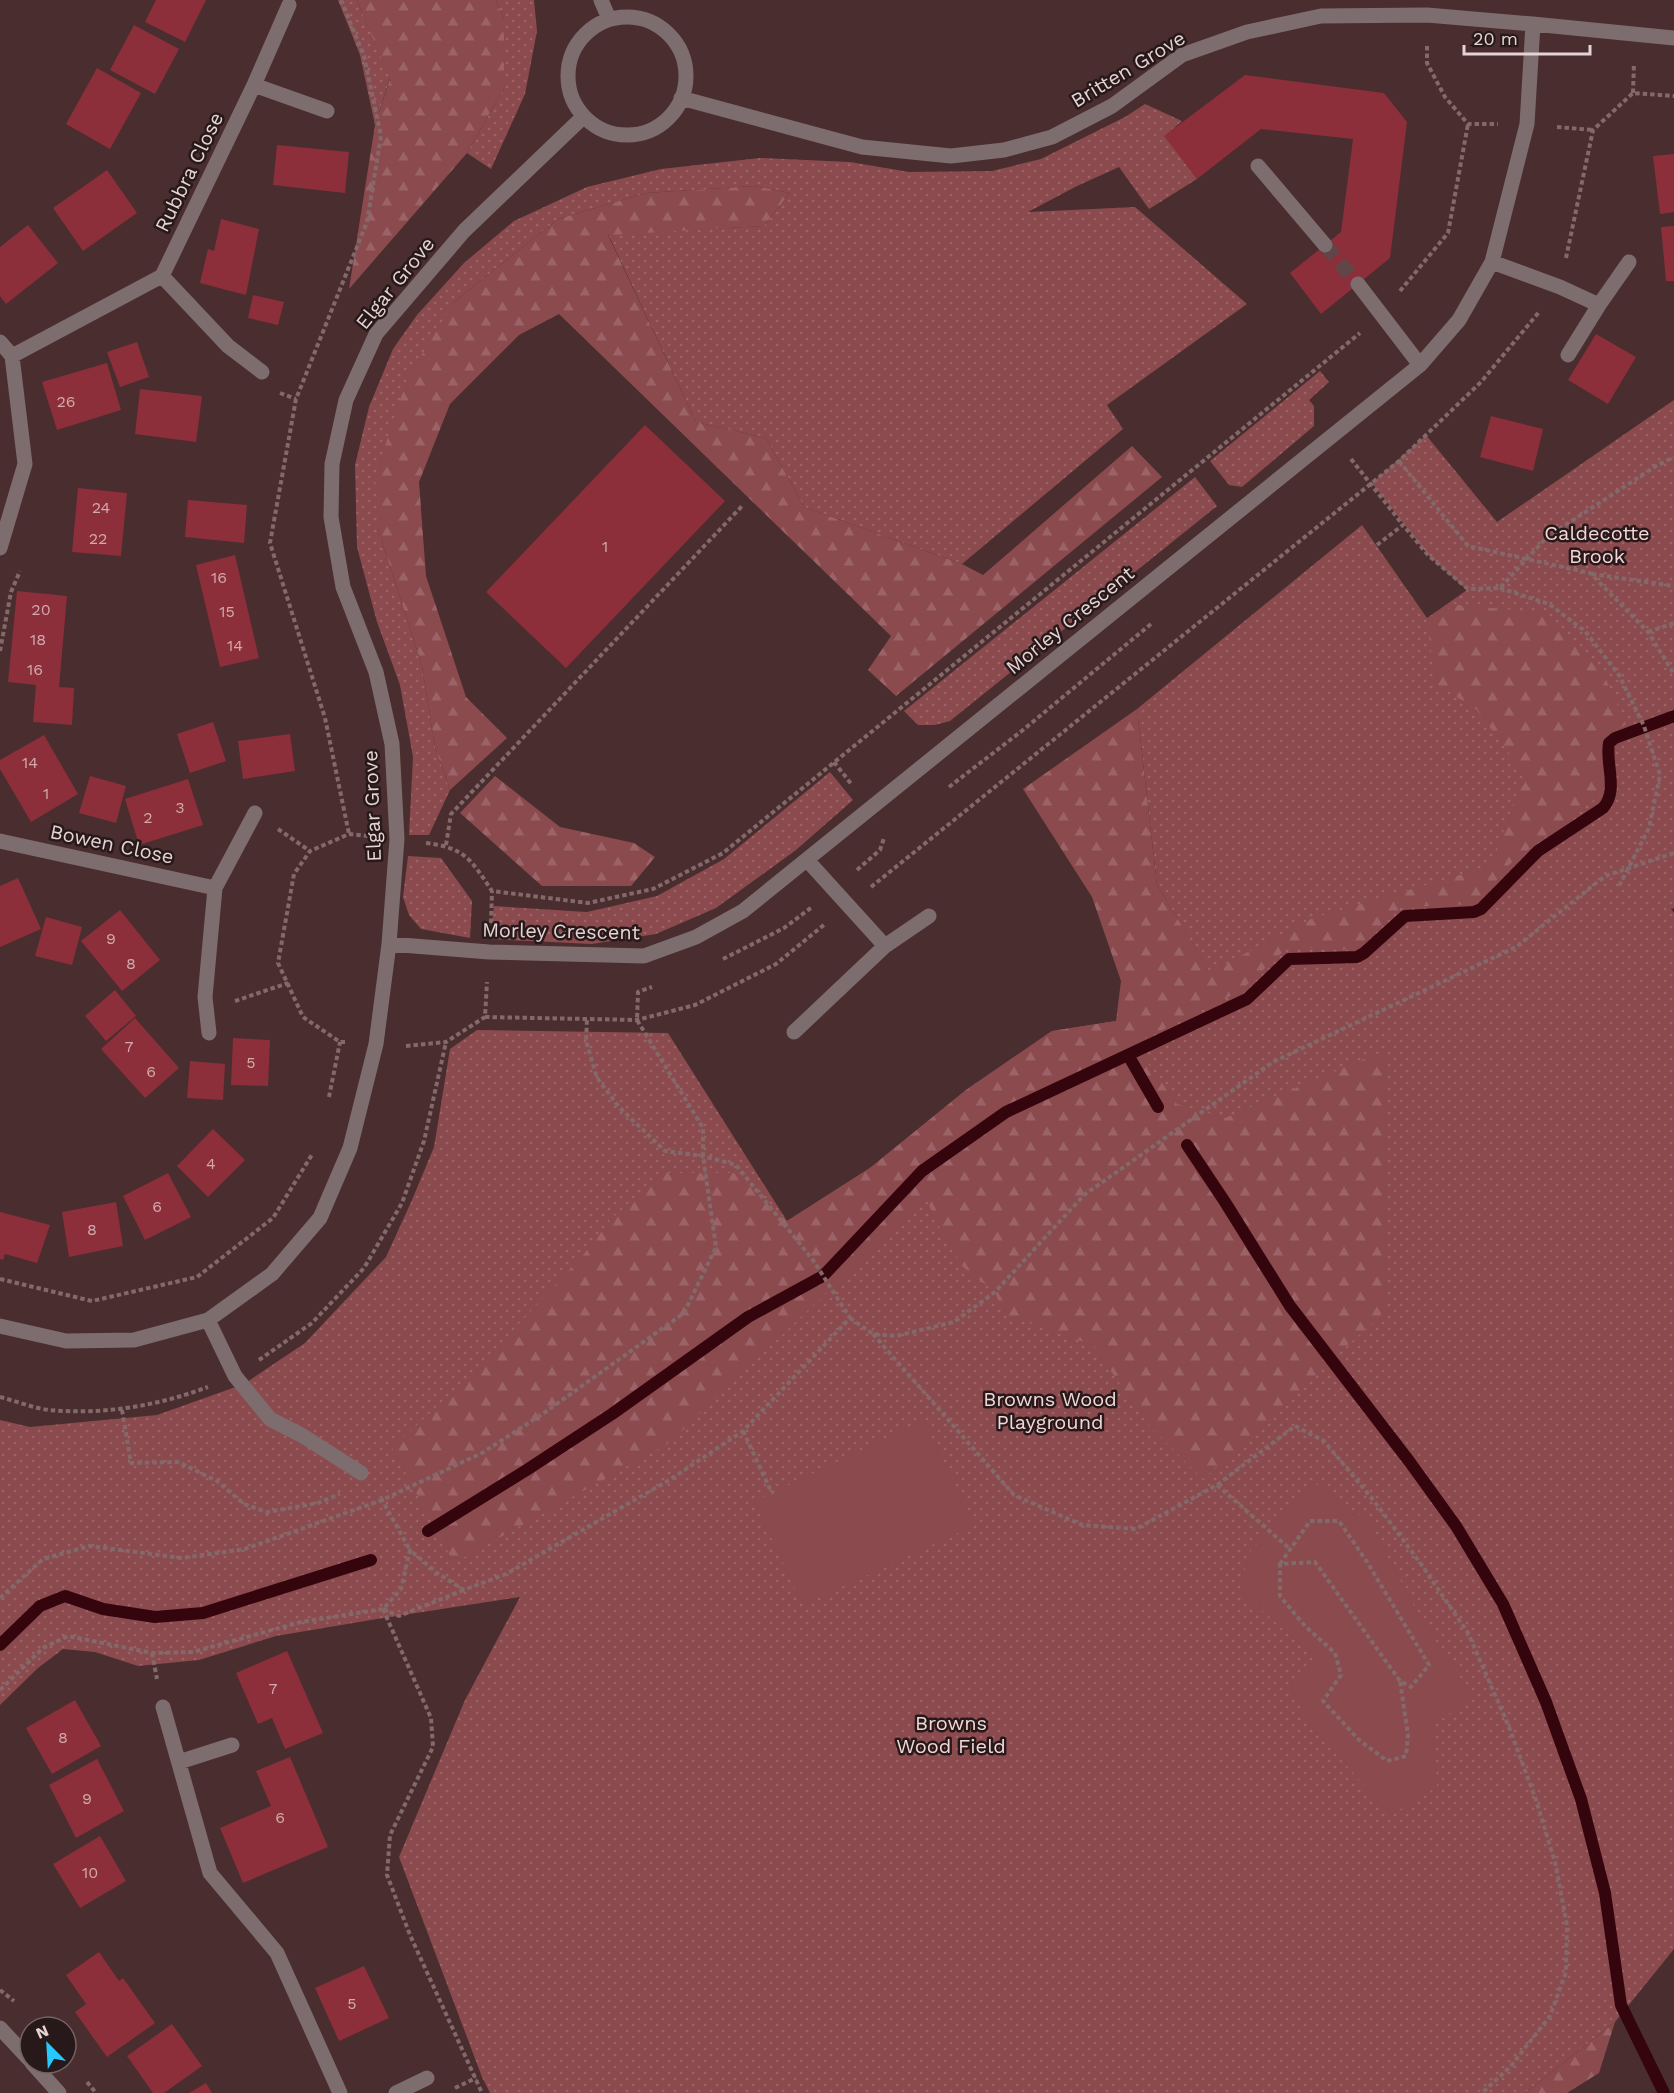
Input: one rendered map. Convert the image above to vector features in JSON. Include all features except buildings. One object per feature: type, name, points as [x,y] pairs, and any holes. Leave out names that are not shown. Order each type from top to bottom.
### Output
[{"type":"street","points":[[602,0],[609,19]]},
{"type":"street","name":"Rubbra Close","points":[[162,276],[254,85],[289,6]]},
{"type":"street","name":"Britten Grove","points":[[681,98],[862,147],[951,156],[1004,150],[1052,137],[1112,106],[1182,55],[1247,32],[1321,16],[1427,15],[1674,38]]},
{"type":"street","points":[[629,16],[647,20],[664,29],[677,43],[684,61],[686,80],[681,98],[671,115],[656,127],[637,134],[618,134],[598,128],[583,117],[572,100],[567,81],[569,60],[577,42],[591,27],[609,19],[629,16]]},
{"type":"street","name":"Morley Crescent","points":[[389,944],[489,952],[645,956],[696,937],[743,911],[807,860],[1420,364],[1459,320],[1492,262],[1527,124],[1533,24]]},
{"type":"street","points":[[254,85],[327,111]]},
{"type":"street","name":"Elgar Grove","points":[[0,1326],[66,1341],[134,1340],[208,1320],[272,1274],[320,1218],[350,1148],[376,1044],[389,944],[398,839],[392,744],[376,672],[343,587],[331,517],[332,464],[346,400],[376,334],[464,231],[583,117]]},
{"type":"street","points":[[1258,166],[1325,245]]},
{"type":"street","points":[[1492,262],[1560,287],[1599,305]]},
{"type":"street","points":[[1568,355],[1629,262]]},
{"type":"street","points":[[12,356],[162,276],[228,346],[262,372]]},
{"type":"street","points":[[1358,284],[1420,364]]},
{"type":"street","points":[[0,342],[12,356],[25,464],[0,548]]},
{"type":"street","points":[[209,1034],[205,997],[215,888],[255,813]]},
{"type":"street","name":"Bowen Close","points":[[0,841],[215,888]]},
{"type":"street","points":[[807,860],[885,946]]},
{"type":"street","points":[[794,1032],[885,946],[929,916]]},
{"type":"street","points":[[208,1320],[235,1377],[270,1419],[303,1436],[361,1473]]},
{"type":"street","points":[[163,1707],[210,1873],[277,1953],[340,2093]]},
{"type":"street","points":[[179,1762],[232,1745]]},
{"type":"street","points":[[0,2028],[18,2048]]},
{"type":"street","points":[[43,2075],[59,2093]]},
{"type":"street","points":[[396,2093],[427,2078]]},
{"type":"path","points":[[492,891],[588,903],[653,889],[723,853],[1383,315],[1403,286],[1448,233],[1468,124],[1446,97],[1427,63],[1427,15]]},
{"type":"path","points":[[1468,124],[1527,124],[1593,130]]},
{"type":"path","points":[[1500,588],[1546,537],[1656,466],[1674,457]]},
{"type":"path","points":[[1342,466],[1351,459],[1428,555],[1468,589],[1500,588],[1549,604],[1586,631],[1619,675],[1639,714],[1660,775],[1649,828],[1618,888]]},
{"type":"path","points":[[1399,461],[1468,546],[1590,573],[1674,586]]},
{"type":"path","points":[[446,845],[450,814],[743,505]]},
{"type":"path","points":[[1377,545],[1403,525]]},
{"type":"path","points":[[1590,573],[1648,632],[1674,674]]},
{"type":"path","points":[[947,788],[1023,730],[1155,620]]},
{"type":"path","points":[[1648,632],[1674,623]]},
{"type":"path","points":[[255,813],[310,851]]},
{"type":"path","points":[[719,960],[784,928],[880,850],[884,837],[890,832]]},
{"type":"path","points":[[873,1334],[896,1336],[954,1322],[996,1292],[1084,1195],[1273,1062],[1516,947],[1605,876],[1674,853]]},
{"type":"path","points":[[205,997],[230,1002],[288,983]]},
{"type":"path","points":[[0,1598],[43,1559],[90,1546],[182,1558],[245,1549],[382,1500],[482,1453],[544,1413],[684,1313],[717,1247],[703,1156],[703,1128],[637,1020],[638,992],[657,985]]},
{"type":"path","points":[[587,1019],[586,1041],[597,1078],[619,1107],[665,1151],[703,1156],[736,1165],[813,1260],[850,1318],[873,1334],[1014,1495],[1082,1525],[1136,1529],[1217,1485],[1295,1426],[1324,1442],[1374,1501],[1468,1633],[1509,1727],[1536,1800],[1555,1862],[1567,1924],[1566,1972],[1550,2016],[1511,2066],[1482,2093]]},
{"type":"path","points":[[327,1107],[340,1042]]},
{"type":"path","points":[[0,1279],[92,1300],[197,1277],[273,1218],[314,1150]]},
{"type":"path","points":[[0,1690],[43,1648],[68,1636],[152,1653],[193,1652],[301,1622],[382,1609],[399,1616],[506,1574],[671,1479],[743,1431],[850,1318]]},
{"type":"path","points":[[122,1410],[131,1463],[178,1462],[217,1481],[244,1504],[267,1512],[318,1503],[354,1489],[361,1473],[382,1500],[410,1550],[437,1573],[464,1590]]},
{"type":"path","points":[[743,1431],[771,1491],[774,1492]]},
{"type":"path","points":[[1217,1485],[1290,1549]]},
{"type":"path","points":[[1280,1564],[1316,1562],[1400,1680],[1411,1687],[1429,1665],[1367,1562],[1339,1521],[1310,1521],[1280,1564],[1280,1596],[1305,1626],[1335,1653],[1341,1675],[1323,1701],[1359,1740],[1387,1761],[1406,1756],[1408,1735],[1400,1680]]},
{"type":"path","points":[[382,1609],[401,1588],[410,1550]]},
{"type":"path","points":[[382,1609],[431,1718],[433,1747],[390,1835],[387,1875],[410,1935],[482,2093]]},
{"type":"path","points":[[454,2088],[476,2078]]},
{"type":"green space","points":[[338,0],[357,0],[390,78],[375,125],[360,55]]},
{"type":"green space","points":[[357,0],[496,0],[504,19],[504,88],[467,153],[349,289],[375,125],[390,79]]},
{"type":"green space","points":[[496,0],[534,0],[537,31],[525,94],[491,169],[467,153],[504,88],[504,19]]},
{"type":"green space","points":[[1145,104],[1182,121],[1165,136],[1197,179],[1149,209],[1119,167],[1028,212],[1135,207],[1247,304],[1107,405],[1123,429],[962,564],[804,507],[766,438],[696,422],[608,234],[764,226],[790,193],[754,186],[646,193],[558,219],[454,302],[378,529],[422,666],[435,747],[450,790],[429,835],[409,835],[413,757],[400,685],[377,622],[357,547],[355,465],[369,407],[393,349],[417,315],[464,263],[514,221],[587,187],[661,169],[760,158],[850,162],[909,172],[992,171],[1041,159],[1125,117]]},
{"type":"green space","points":[[754,186],[790,193],[764,226],[608,235],[696,422],[766,438],[804,507],[962,564],[983,575],[1132,446],[1162,477],[896,696],[868,670],[891,636],[559,314],[519,335],[450,404],[419,482],[426,576],[466,697],[507,738],[450,790],[435,747],[422,666],[378,529],[375,477],[407,379],[454,302],[558,219],[646,193]]},
{"type":"green space","points":[[1320,371],[1329,382],[1309,400],[1314,406],[1314,426],[1242,487],[1229,485],[1210,461]]},
{"type":"green space","points":[[1674,400],[1674,908],[1671,909],[1674,913],[1674,1949],[1615,2022],[1525,2093],[490,2093],[399,1857],[465,1700],[520,1597],[276,1636],[199,1660],[138,1666],[95,1652],[63,1649],[38,1668],[0,1705],[0,1420],[30,1427],[157,1415],[244,1384],[305,1343],[386,1257],[434,1147],[450,1049],[477,1030],[668,1033],[787,1221],[870,1168],[966,1090],[1052,1031],[1116,1021],[1209,971],[1157,885],[1137,709],[1362,525],[1427,618],[1467,590],[1428,555],[1372,483],[1426,435],[1497,522]]},
{"type":"green space","points":[[1195,477],[1217,506],[950,721],[935,725],[918,725],[904,711]]},
{"type":"green space","points":[[1457,605],[1539,612],[1603,673],[1626,724],[1602,741],[1603,793],[1510,864],[1477,904],[1401,907],[1354,950],[1288,947],[1240,991],[1134,1044],[1177,1104],[1225,1118],[1388,1049],[1385,1311],[1203,1479],[1149,1426],[1093,1345],[1005,1315],[995,1292],[962,1266],[944,1237],[927,1201],[843,1277],[669,1443],[454,1563],[392,1448],[474,1372],[584,1254],[611,1219],[663,1173],[736,1173],[787,1221],[870,1168],[966,1090],[1052,1031],[1116,1021],[1121,981],[1092,897],[1023,789],[1137,709],[1157,885],[1210,972],[1313,918],[1491,866],[1524,773],[1477,710],[1435,683],[1427,618]]},
{"type":"green space","points":[[830,772],[853,800],[796,850],[716,908],[656,934],[592,944],[490,939],[494,906],[587,912],[657,896],[724,859]]},
{"type":"green space","points":[[495,776],[560,827],[634,843],[655,857],[631,886],[542,886],[460,813]]},
{"type":"green space","points":[[408,856],[441,858],[472,901],[470,938],[421,929],[409,915],[403,897]]},
{"type":"green space","points":[[923,1420],[975,1525],[803,1605],[754,1502]]},
{"type":"green space","points":[[1313,1482],[1370,1522],[1418,1614],[1473,1696],[1435,1724],[1437,1787],[1391,1815],[1308,1723],[1289,1685],[1315,1657],[1240,1591],[1248,1554]]},
{"type":"green space","points":[[1615,2022],[1599,2073],[1567,2093],[1525,2093]]},
{"type":"waterway","points":[[428,1531],[612,1414],[748,1317],[823,1276],[922,1171],[1006,1112],[1247,999],[1289,959],[1357,957],[1405,916],[1474,912],[1481,909],[1538,851],[1603,808],[1608,801],[1611,785],[1609,743],[1615,738],[1674,716]]},
{"type":"waterway","points":[[1128,1055],[1158,1107]]},
{"type":"waterway","points":[[1187,1145],[1290,1306],[1456,1526],[1503,1604],[1546,1702],[1581,1799],[1605,1893],[1621,2005],[1664,2093]]},
{"type":"waterway","points":[[0,1645],[40,1606],[65,1596],[103,1609],[155,1617],[203,1613],[371,1560]]},
{"type":"tunnel","points":[[1325,245],[1358,284]]},
{"type":"park label","name":"Caldecotte Brook","points":[[1597,544]]},
{"type":"park label","name":"Browns Wood Playground","points":[[1050,1410]]},
{"type":"park label","name":"Browns Wood Field","points":[[951,1734]]}]
